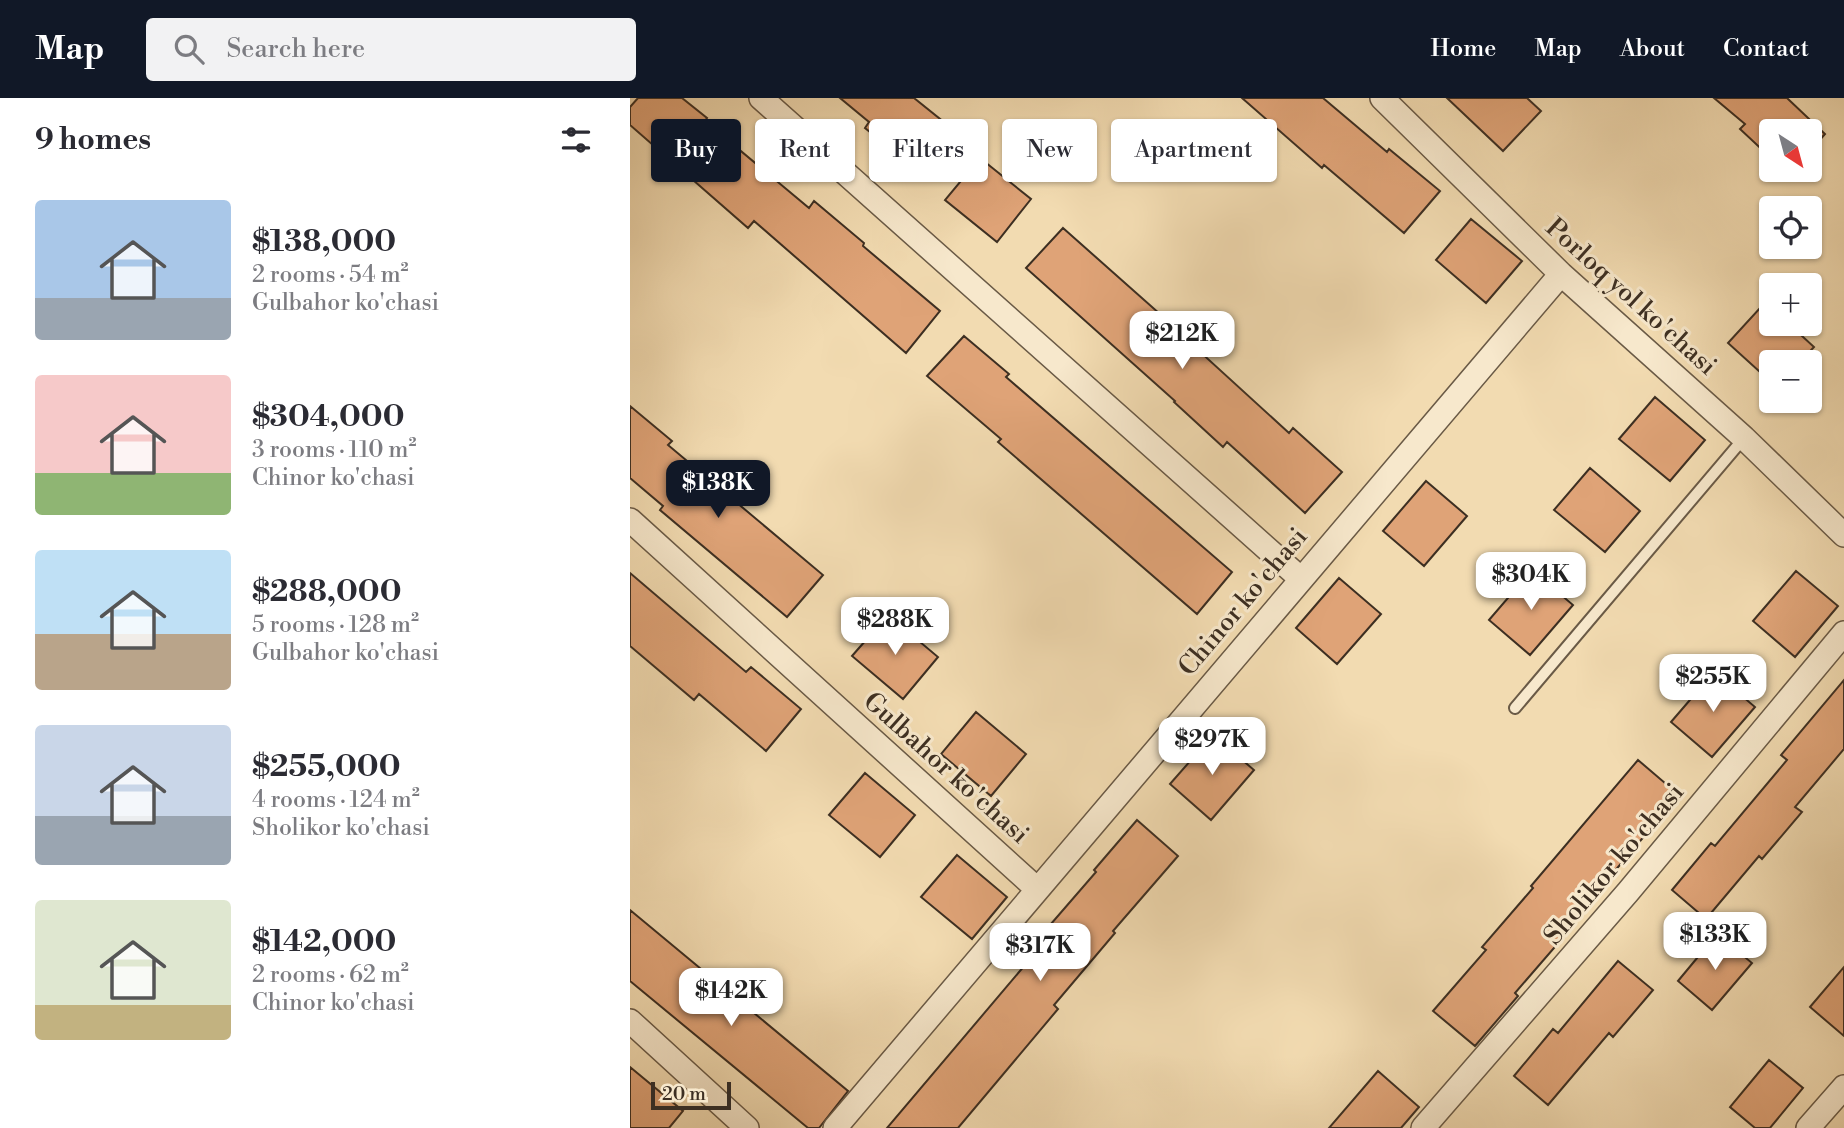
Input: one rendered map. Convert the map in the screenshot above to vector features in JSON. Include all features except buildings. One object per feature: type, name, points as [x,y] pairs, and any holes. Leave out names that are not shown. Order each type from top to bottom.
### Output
[{"type":"street","points":[[761,98],[1300,578]]},
{"type":"street","name":"Porloq yol ko'chasi","points":[[1381,98],[1561,274],[1744,438],[1844,535]]},
{"type":"street","name":"Chinor ko'chasi","points":[[835,1128],[1561,274]]},
{"type":"street","name":"Gulbahor ko'chasi","points":[[630,520],[1037,889]]},
{"type":"street","name":"Sholikor ko'chasi","points":[[1423,1128],[1628,892],[1844,633]]},
{"type":"street","points":[[630,1021],[747,1128]]},
{"type":"street","points":[[1808,1128],[1844,1087]]},
{"type":"lane","points":[[1515,708],[1744,438]]}]
